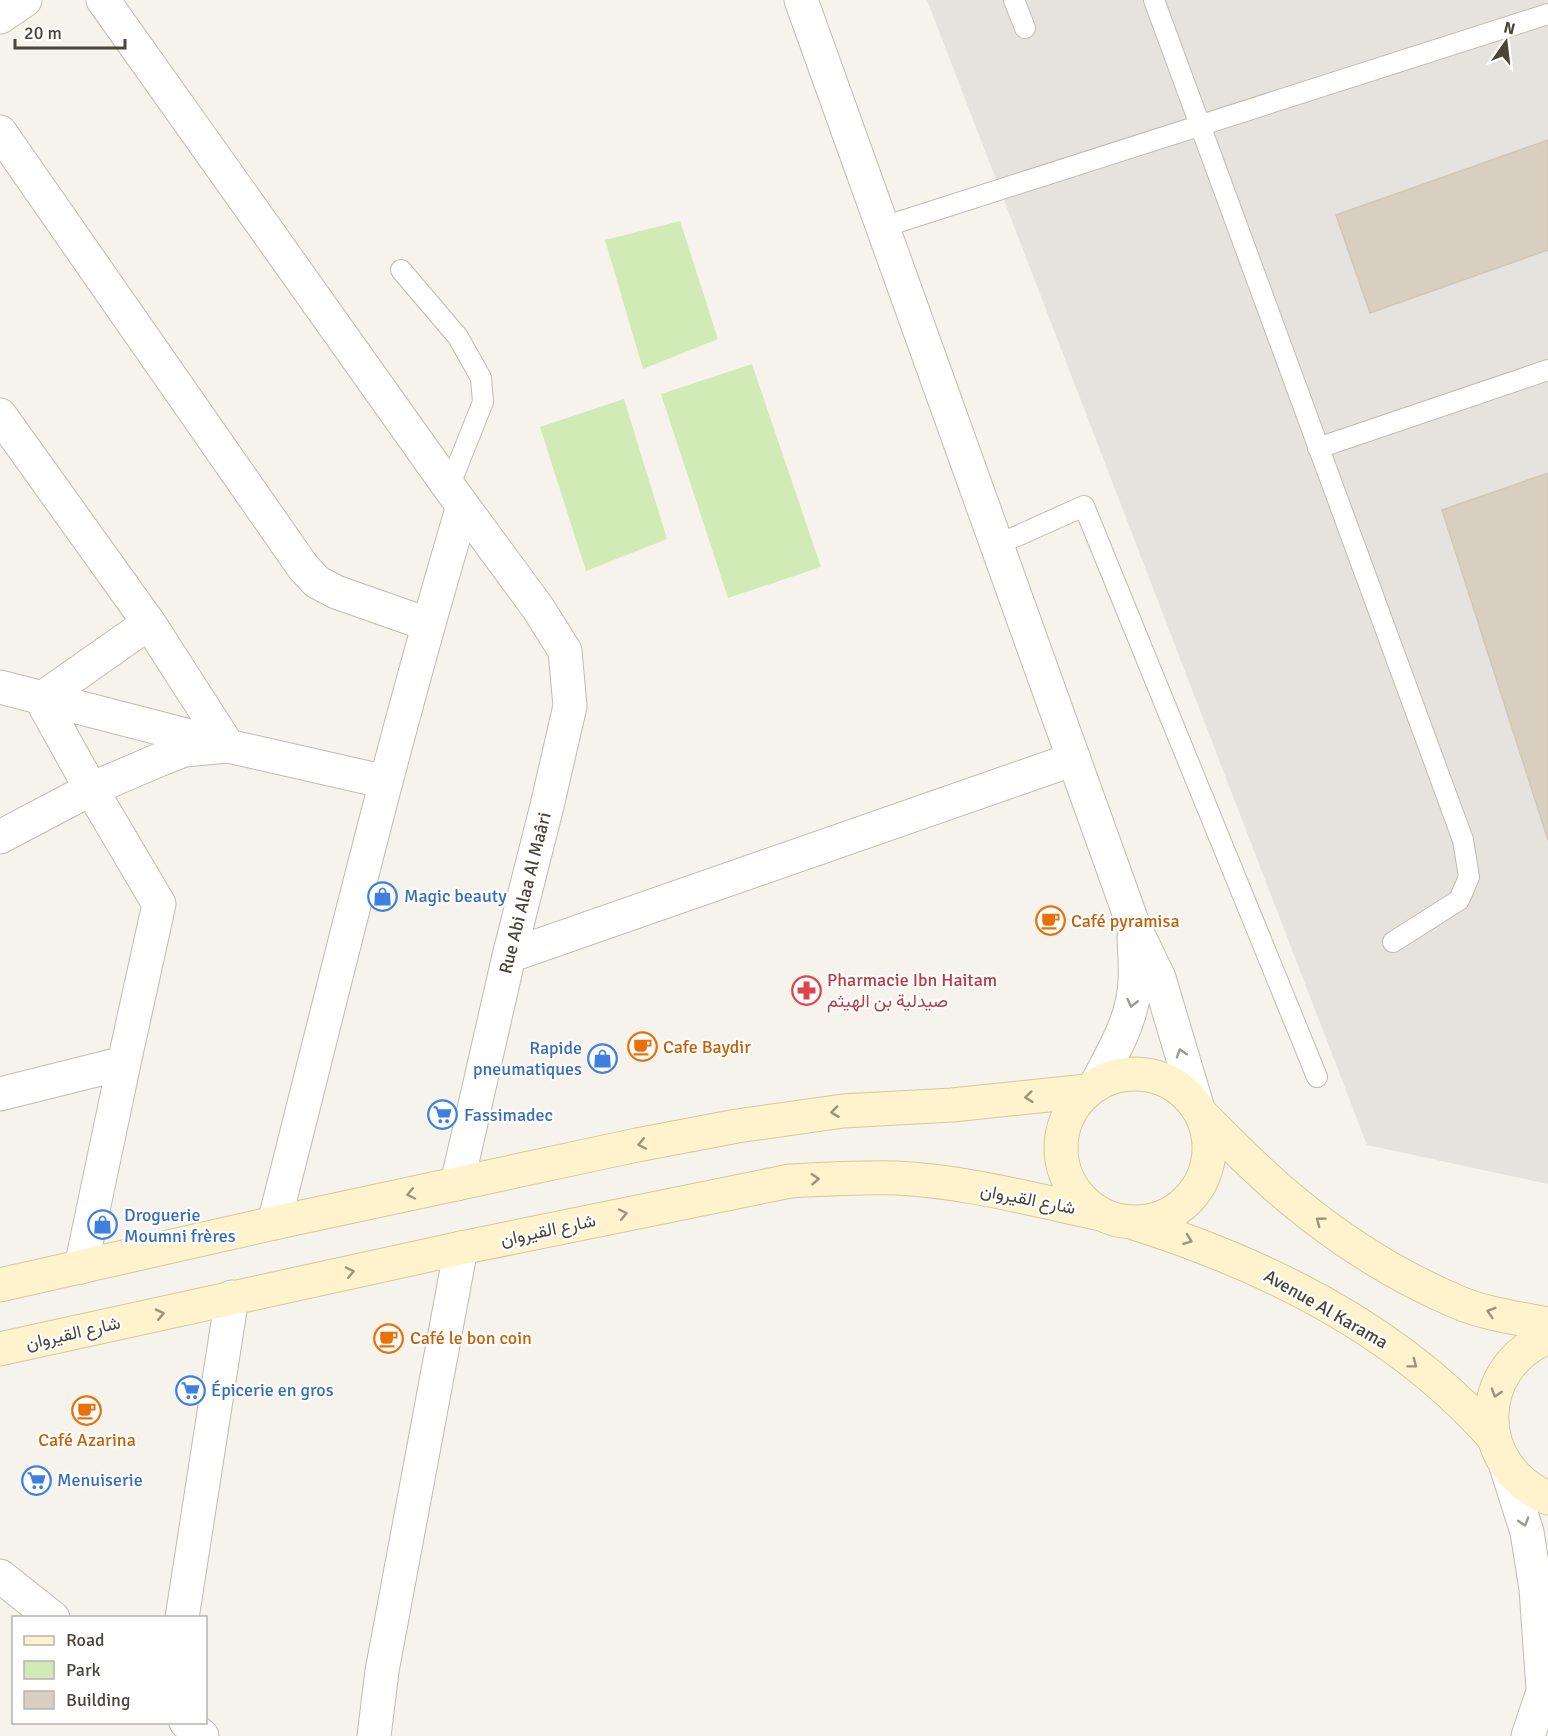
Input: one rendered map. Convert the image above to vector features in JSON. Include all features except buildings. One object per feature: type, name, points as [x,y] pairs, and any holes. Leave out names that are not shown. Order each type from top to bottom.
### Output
[{"type":"main road","points":[[1200,1112],[1208,1133],[1210,1152],[1206,1171],[1198,1189],[1186,1203],[1170,1214],[1152,1221],[1132,1222],[1116,1220],[1101,1214],[1089,1206],[1074,1190],[1064,1171],[1060,1142],[1066,1120],[1077,1101],[1092,1088],[1119,1076],[1144,1074],[1160,1078],[1188,1096],[1200,1112],[1291,1200],[1338,1235],[1380,1261],[1456,1302],[1501,1316],[1548,1324]]},
{"type":"main road","points":[[0,1286],[274,1223],[637,1145],[793,1117],[843,1111],[952,1105],[1092,1088]]},
{"type":"main road","name":"شارع القيروان","points":[[0,1349],[461,1248],[790,1181],[842,1177],[899,1178],[989,1190],[1101,1214]]},
{"type":"main road","name":"Avenue Al Karama","points":[[1132,1222],[1239,1260],[1309,1295],[1397,1351],[1440,1384],[1471,1412],[1519,1481],[1548,1498]]},
{"type":"main road","points":[[1500,1452],[1492,1406],[1496,1390],[1503,1374],[1524,1350],[1548,1337]]},
{"type":"street","points":[[0,17],[25,0]]},
{"type":"street","name":"Rue Abi Alaa Al Maâri","points":[[103,0],[538,608],[565,651],[570,705],[457,1184]]},
{"type":"street","points":[[801,0],[1133,924],[1159,978],[1200,1112]]},
{"type":"street","points":[[0,132],[303,567],[317,582],[336,592],[428,624]]},
{"type":"street","points":[[0,415],[149,623],[228,746]]},
{"type":"street","points":[[274,1223],[428,624],[456,496]]},
{"type":"street","points":[[41,699],[149,623]]},
{"type":"street","points":[[0,687],[228,746],[386,782]]},
{"type":"street","points":[[41,699],[159,904],[81,1267]]},
{"type":"street","points":[[0,837],[91,789],[184,750],[228,746]]},
{"type":"street","points":[[509,956],[1074,759]]},
{"type":"street","points":[[1092,1088],[1126,1024],[1132,1004],[1136,980],[1133,924]]},
{"type":"street","points":[[0,1094],[124,1063]]},
{"type":"street","points":[[374,1736],[382,1671],[461,1248]]},
{"type":"street","points":[[182,1616],[232,1298]]},
{"type":"street","points":[[1500,1452],[1529,1544],[1546,1683],[1528,1736]]},
{"type":"street","points":[[0,1575],[52,1616]]},
{"type":"lane","points":[[1014,0],[1025,28]]},
{"type":"lane","points":[[1154,0],[1463,840],[1469,877],[1459,900],[1393,942]]},
{"type":"lane","points":[[883,227],[1548,14]]},
{"type":"lane","points":[[401,270],[458,337],[481,378],[483,402],[456,496]]},
{"type":"lane","points":[[1318,448],[1548,370]]},
{"type":"lane","points":[[997,545],[1084,506],[1317,1077]]},
{"type":"shaded area","points":[[927,0],[1548,0],[1548,1184],[1367,1145]]},
{"type":"green space","points":[[680,221],[718,339],[643,369],[605,240]]},
{"type":"green space","points":[[752,364],[821,567],[728,598],[661,394]]},
{"type":"green space","points":[[624,399],[667,539],[586,571],[540,427]]},
{"type":"place","name":"Magic beauty","points":[[383,896]]},
{"type":"place","name":"Café pyramisa","points":[[1050,921]]},
{"type":"place","name":"Pharmacie Ibn Haitam صيدلية بن الهيثم","points":[[806,990]]},
{"type":"place","name":"Cafe Baydir","points":[[642,1047]]},
{"type":"place","name":"Rapide pneumatiques","points":[[603,1058]]},
{"type":"place","name":"Fassimadec","points":[[443,1115]]},
{"type":"place","name":"Droguerie Moumni frères","points":[[103,1225]]},
{"type":"place","name":"Café le bon coin","points":[[389,1338]]},
{"type":"place","name":"Épicerie en gros","points":[[190,1390]]},
{"type":"place","name":"Café Azarina","points":[[87,1411]]},
{"type":"place","name":"Menuiserie","points":[[36,1480]]}]
